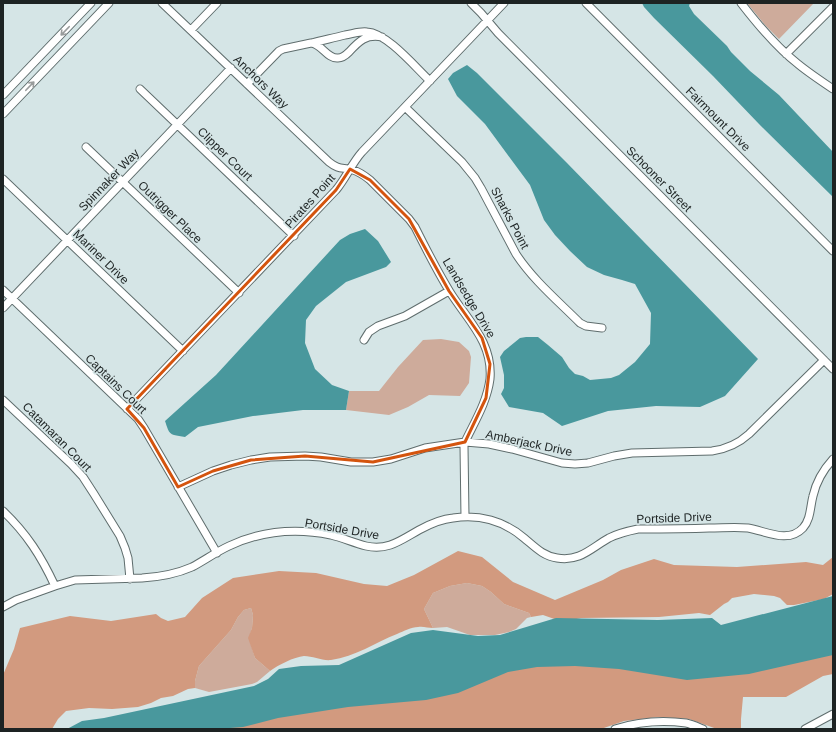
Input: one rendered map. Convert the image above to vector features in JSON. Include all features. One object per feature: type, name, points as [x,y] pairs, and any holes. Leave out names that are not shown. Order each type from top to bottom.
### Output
[{"type":"street","points":[[3,95],[92,3]]},
{"type":"street","points":[[3,114],[109,3]]},
{"type":"street","name":"Anchors Way","points":[[162,3],[332,165],[339,168],[350,169]]},
{"type":"street","points":[[191,30],[217,3]]},
{"type":"street","name":"Schooner Street","points":[[471,3],[482,13],[498,33],[520,56],[833,369]]},
{"type":"street","name":"Pirates Point","points":[[127,409],[294,236],[336,190],[362,152],[504,3]]},
{"type":"street","name":"Fairmount Drive","points":[[586,3],[833,251]]},
{"type":"street","points":[[741,3],[761,28],[786,54],[833,89]]},
{"type":"street","points":[[786,54],[833,7]]},
{"type":"street","points":[[247,84],[279,51],[283,49],[359,32],[370,32],[382,37],[392,44],[430,81]]},
{"type":"street","points":[[311,43],[317,44],[331,56],[339,58],[343,57],[364,38],[370,36],[382,37]]},
{"type":"street","name":"Spinnaker Way","points":[[3,308],[230,68]]},
{"type":"street","name":"Clipper Court","points":[[140,89],[294,236]]},
{"type":"street","name":"Sharks Point","points":[[405,107],[462,162],[475,178],[516,254],[535,278],[580,323],[586,326],[602,328]]},
{"type":"street","name":"Outrigger Place","points":[[86,147],[238,293]]},
{"type":"street","name":"Landsedge Drive","points":[[350,169],[358,172],[370,180],[409,219],[415,227],[449,291],[482,338],[487,351],[490,364],[490,379],[486,398],[465,442],[465,517]]},
{"type":"street","name":"Mariner Drive","points":[[3,179],[183,351]]},
{"type":"street","name":"Captains Court","points":[[3,290],[127,409],[144,428],[217,553]]},
{"type":"street","points":[[364,340],[370,332],[378,326],[410,313],[449,291]]},
{"type":"street","name":"Amberjack Drive","points":[[178,487],[213,471],[231,465],[270,457],[305,456],[322,457],[350,462],[373,462],[391,459],[426,448],[465,442],[489,444],[562,463],[575,464],[588,463],[632,453],[712,452],[735,444],[749,434],[824,360]]},
{"type":"street","name":"Catamaran Court","points":[[3,400],[83,477],[120,536],[128,558],[130,578]]},
{"type":"street","name":"Portside Drive","points":[[3,607],[16,600],[66,582],[82,579],[152,578],[182,570],[249,538],[272,533],[321,533],[376,548],[398,542],[420,529],[448,518],[484,518],[498,522],[518,533],[539,551],[548,556],[568,559],[577,558],[612,537],[624,532],[638,530],[739,528],[757,530],[781,536],[792,535],[804,527],[808,520],[816,487],[827,466],[833,459]]},
{"type":"street","points":[[3,511],[17,525],[35,548],[55,586]]},
{"type":"street","points":[[805,729],[833,714]]},
{"type":"street","points":[[615,729],[624,726],[658,721],[687,723],[703,729]]},
{"type":"highlighted area","points":[[350,169],[370,180],[409,219],[449,291],[482,338],[490,364],[486,398],[465,442],[373,462],[305,456],[251,460],[213,471],[178,487],[144,428],[127,409],[336,190]]},
{"type":"shaded area","points":[[747,3],[814,3],[779,39]]},
{"type":"shaded area","points":[[441,339],[459,342],[469,351],[471,357],[469,383],[460,396],[429,395],[408,407],[389,415],[346,410],[349,391],[379,391],[398,367],[423,340]]},
{"type":"shaded area","points":[[458,551],[482,557],[513,582],[555,600],[603,580],[621,570],[654,559],[674,565],[737,567],[806,562],[823,565],[833,557],[833,594],[824,599],[787,605],[780,598],[774,596],[754,594],[732,598],[710,615],[699,613],[659,617],[581,618],[563,622],[543,615],[531,617],[529,613],[504,604],[482,586],[467,583],[450,586],[433,593],[424,609],[433,628],[410,628],[357,653],[331,660],[307,656],[296,658],[277,666],[270,671],[255,658],[248,638],[252,628],[253,615],[251,608],[244,610],[238,617],[231,630],[199,666],[195,681],[195,688],[188,689],[173,696],[161,698],[138,707],[112,709],[89,708],[66,711],[58,719],[52,729],[3,729],[3,675],[14,649],[20,628],[70,616],[111,621],[156,614],[168,621],[185,617],[202,598],[233,578],[279,571],[316,573],[364,584],[387,586],[414,575]]},
{"type":"shaded area","points":[[467,583],[482,586],[504,604],[529,613],[531,617],[527,618],[516,629],[495,635],[470,635],[447,627],[433,628],[424,609],[433,593],[450,586]]},
{"type":"shaded area","points":[[251,608],[253,615],[252,628],[249,638],[255,658],[270,671],[257,682],[252,684],[209,692],[195,688],[195,681],[199,666],[231,630],[238,617],[244,610]]},
{"type":"shaded area","points":[[833,651],[833,674],[823,676],[786,697],[743,697],[741,729],[717,729],[689,719],[658,717],[624,721],[601,729],[200,729],[526,663]]},
{"type":"water","points":[[642,3],[690,3],[689,6],[694,14],[750,71],[779,95],[833,152],[833,197],[654,18]]},
{"type":"water","points":[[467,65],[477,73],[567,163],[758,359],[725,396],[700,407],[656,406],[608,411],[562,426],[543,413],[509,407],[501,394],[504,388],[504,375],[500,357],[504,351],[520,338],[538,337],[562,357],[575,374],[590,380],[611,378],[619,375],[635,362],[650,344],[651,313],[635,284],[604,275],[587,267],[555,235],[544,220],[530,185],[485,124],[457,96],[448,79],[453,73]]},
{"type":"water","points":[[365,229],[378,241],[391,262],[386,267],[346,282],[316,306],[306,320],[305,343],[315,369],[332,385],[349,391],[346,410],[303,410],[253,416],[198,427],[185,437],[170,433],[165,421],[216,375],[340,240],[350,234]]},
{"type":"water","points":[[833,596],[833,655],[749,674],[687,680],[619,669],[575,666],[537,667],[508,672],[458,693],[426,700],[348,707],[278,718],[243,727],[217,729],[67,729],[82,721],[104,718],[254,686],[268,679],[279,669],[301,666],[339,665],[411,633],[433,630],[478,636],[500,635],[556,618],[658,620],[712,618],[721,625]]}]
